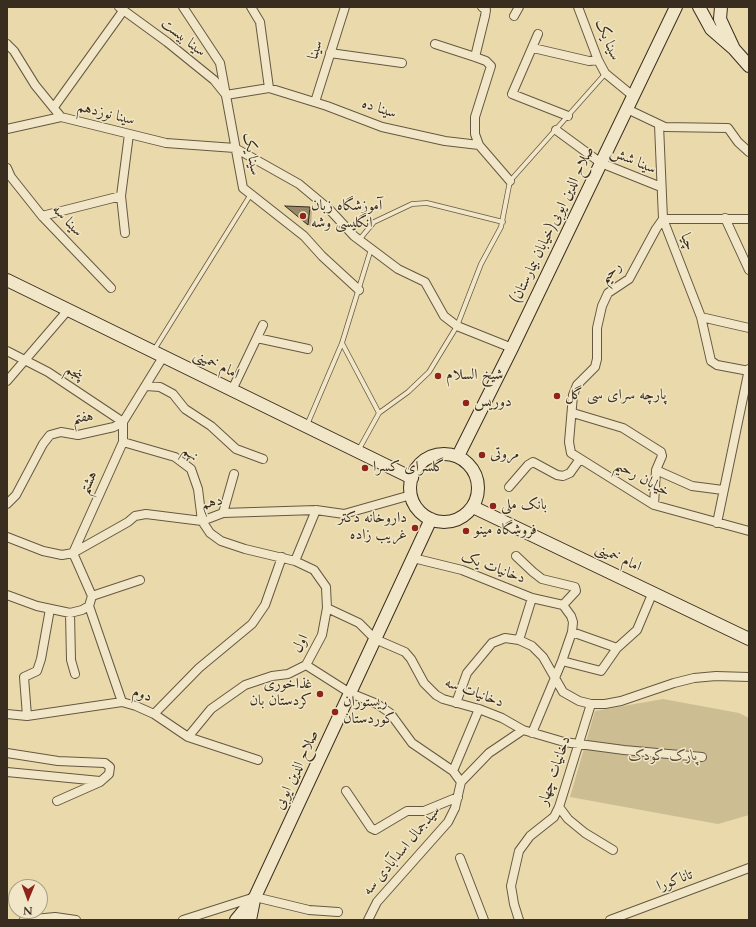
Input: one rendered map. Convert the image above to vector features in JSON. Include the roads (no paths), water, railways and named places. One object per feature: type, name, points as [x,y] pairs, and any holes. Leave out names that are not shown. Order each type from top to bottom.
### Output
[{"type":"main road","name":"صلاح الدین ایوبی(خیابان بیمارستان)","points":[[458,456],[512,348],[676,7]]},
{"type":"main road","points":[[698,7],[711,29],[734,49],[749,66]]},
{"type":"main road","points":[[721,7],[720,19],[734,49]]},
{"type":"main road","name":"امام خمینی","points":[[7,280],[412,478]]},
{"type":"main road","points":[[448,454],[458,456],[466,461],[473,469],[477,478],[478,493],[473,506],[468,513],[454,521],[446,522],[431,519],[418,510],[411,496],[412,478],[422,462],[430,457],[448,454]]},
{"type":"main road","name":"امام خمینی","points":[[473,506],[749,639]]},
{"type":"main road","name":"صلاح الدین ایوبی","points":[[236,920],[254,897],[431,519]]},
{"type":"main road","points":[[250,920],[254,897]]},
{"type":"street","name":"سینا یک","points":[[183,7],[220,63],[243,188],[304,236],[322,256],[358,290]]},
{"type":"street","points":[[251,7],[260,22],[269,88]]},
{"type":"street","name":"سینا","points":[[315,102],[345,7]]},
{"type":"street","points":[[475,57],[486,10],[482,7]]},
{"type":"street","points":[[514,16],[519,7]]},
{"type":"street","name":"سینا یک","points":[[578,7],[598,60],[605,73],[633,96]]},
{"type":"street","name":"سینا بیست","points":[[121,9],[214,80],[226,95]]},
{"type":"street","points":[[54,107],[121,9]]},
{"type":"street","points":[[538,34],[513,88],[512,94],[568,116]]},
{"type":"street","name":"سینا نوزدهم","points":[[7,44],[14,51],[35,85],[61,117],[166,143],[235,148]]},
{"type":"street","points":[[435,44],[486,61],[491,66],[475,117],[475,134],[479,145],[510,180]]},
{"type":"street","points":[[532,48],[589,61],[598,60]]},
{"type":"street","points":[[330,53],[402,63]]},
{"type":"street","name":"سینا ده","points":[[226,95],[269,88],[315,102],[382,127],[445,141],[479,145]]},
{"type":"street","points":[[627,109],[659,125],[675,127],[724,126],[731,131],[738,142],[749,152]]},
{"type":"street","points":[[7,129],[61,117]]},
{"type":"street","name":"چیا","points":[[659,125],[663,219],[701,317],[712,361],[714,364],[749,370]]},
{"type":"street","name":"سینا شش","points":[[556,130],[601,163],[661,187]]},
{"type":"street","points":[[125,234],[121,196],[129,134]]},
{"type":"street","points":[[235,148],[299,184],[329,209],[359,240],[398,269],[425,282],[444,316],[457,326],[512,348]]},
{"type":"street","name":"سینا سه","points":[[7,168],[11,177],[42,216],[110,288]]},
{"type":"street","points":[[42,216],[121,196]]},
{"type":"street","points":[[725,218],[749,270]]},
{"type":"street","points":[[663,219],[749,219]]},
{"type":"street","name":"رحیم","points":[[571,453],[569,442],[573,413],[572,400],[577,385],[595,367],[597,359],[597,328],[602,306],[608,293],[629,279],[656,228],[663,219]]},
{"type":"street","points":[[7,381],[68,310]]},
{"type":"street","points":[[701,317],[749,328]]},
{"type":"street","points":[[232,390],[263,324]]},
{"type":"street","points":[[257,338],[308,350]]},
{"type":"street","name":"پنجم","points":[[7,351],[23,361],[48,372],[123,422]]},
{"type":"street","points":[[123,422],[146,386],[158,354]]},
{"type":"street","points":[[717,523],[749,370]]},
{"type":"street","points":[[146,386],[160,387],[173,394],[186,409],[211,426],[236,449],[263,459]]},
{"type":"street","points":[[573,413],[623,428],[661,452],[662,456],[656,470],[654,505]]},
{"type":"street","name":"هشتم","points":[[73,553],[123,442],[123,422]]},
{"type":"street","name":"هفتم","points":[[7,504],[16,495],[43,444],[50,435],[61,432],[78,435],[114,427],[123,422]]},
{"type":"street","name":"نهم","points":[[123,442],[175,457],[191,469],[198,489],[202,521]]},
{"type":"street","name":"خیابان رحیم","points":[[571,453],[654,505],[749,531]]},
{"type":"street","points":[[509,487],[528,465],[533,462],[557,476],[564,476],[570,473],[580,459]]},
{"type":"street","points":[[656,470],[692,486],[723,490]]},
{"type":"street","points":[[223,513],[234,474]]},
{"type":"street","name":"دهم","points":[[7,537],[43,551],[62,555],[73,553],[128,522],[135,516],[146,514],[202,521],[223,513],[316,510],[344,514],[411,496]]},
{"type":"street","points":[[295,561],[316,510]]},
{"type":"street","name":"اول","points":[[188,737],[211,709],[246,685],[272,676],[288,674],[306,665],[322,635],[327,608],[326,588],[314,570],[295,561],[245,550],[221,541],[210,533],[202,521]]},
{"type":"street","points":[[73,553],[92,596],[89,606],[122,702]]},
{"type":"street","points":[[516,556],[533,572],[542,578],[575,587],[576,591],[562,605],[571,616],[573,622],[572,632],[562,661],[532,733]]},
{"type":"street","points":[[154,714],[199,668],[252,624],[265,605],[282,557]]},
{"type":"street","name":"دخانیات یک","points":[[413,558],[462,570],[532,598],[562,605]]},
{"type":"street","points":[[92,596],[140,580]]},
{"type":"street","points":[[562,661],[601,671],[617,648],[637,630],[653,592]]},
{"type":"street","points":[[7,595],[50,610],[70,613],[82,610],[89,606]]},
{"type":"street","points":[[519,640],[532,598]]},
{"type":"street","name":"دخانیات سه","points":[[327,608],[359,623],[375,639],[405,652],[411,659],[428,688],[436,695],[502,718],[523,730],[579,745],[702,757]]},
{"type":"street","points":[[27,716],[24,677],[37,671],[41,659],[50,610]]},
{"type":"street","points":[[70,613],[71,660],[75,674]]},
{"type":"street","points":[[572,632],[617,648]]},
{"type":"street","points":[[456,703],[467,673],[492,642],[505,638],[519,640],[532,646],[543,657],[554,679],[563,692],[579,701],[591,704],[605,704],[621,701],[674,683],[716,676],[749,677]]},
{"type":"street","points":[[306,665],[350,693],[376,704],[390,713],[412,743],[454,771],[461,782],[489,754],[523,730]]},
{"type":"street","name":"دوم","points":[[7,714],[27,716],[122,702],[154,714],[188,737],[258,760]]},
{"type":"street","name":"دخانیات چهار","points":[[519,920],[514,904],[511,886],[519,851],[530,836],[554,817],[559,807],[591,704]]},
{"type":"street","points":[[454,771],[479,709]]},
{"type":"street","points":[[7,753],[58,761],[105,763],[110,767],[109,774],[100,782],[56,801]]},
{"type":"street","points":[[7,772],[100,782]]},
{"type":"street","name":"سیدجمال اسدآبادی سه","points":[[368,920],[377,902],[448,822],[458,797],[461,782]]},
{"type":"street","points":[[346,791],[371,828],[375,830],[407,811],[424,811],[458,797]]},
{"type":"street","points":[[559,807],[568,819],[585,833],[613,850]]},
{"type":"street","points":[[460,858],[484,920]]},
{"type":"street","name":"تاناکورا","points":[[610,920],[749,868]]},
{"type":"street","points":[[183,920],[254,897],[310,910],[338,912]]},
{"type":"street","points":[[24,920],[55,917],[76,920]]},
{"type":"lane","points":[[358,452],[379,413],[408,392],[429,372],[457,326],[480,264],[502,222],[510,180],[556,130],[605,73]]},
{"type":"lane","points":[[158,354],[251,194]]},
{"type":"lane","points":[[359,240],[374,222],[412,204],[427,203],[502,222]]},
{"type":"lane","points":[[306,427],[342,343],[371,249]]},
{"type":"lane","points":[[342,343],[379,413]]},
{"type":"place","name":"آموزشگاه زبان انگلیسی وشه","points":[[303,216]]},
{"type":"place","name":"شیخ السلام","points":[[438,376]]},
{"type":"place","name":"پارچه سرای سی گل","points":[[557,396]]},
{"type":"place","name":"دوریس","points":[[466,403]]},
{"type":"place","name":"مروتی","points":[[482,455]]},
{"type":"place","name":"گلسرای کسرا","points":[[365,468]]},
{"type":"place","name":"بانک ملی","points":[[493,506]]},
{"type":"place","name":"داروخانه دکتر غریب زاده","points":[[415,528]]},
{"type":"place","name":"فروشگاه مینو","points":[[466,531]]},
{"type":"place","name":"غذاخوری کردستان بان","points":[[320,694]]},
{"type":"place","name":"ریستوران کوردستان","points":[[335,712]]},
{"type":"park label","name":"پارک کودک","points":[[663,757]]}]
